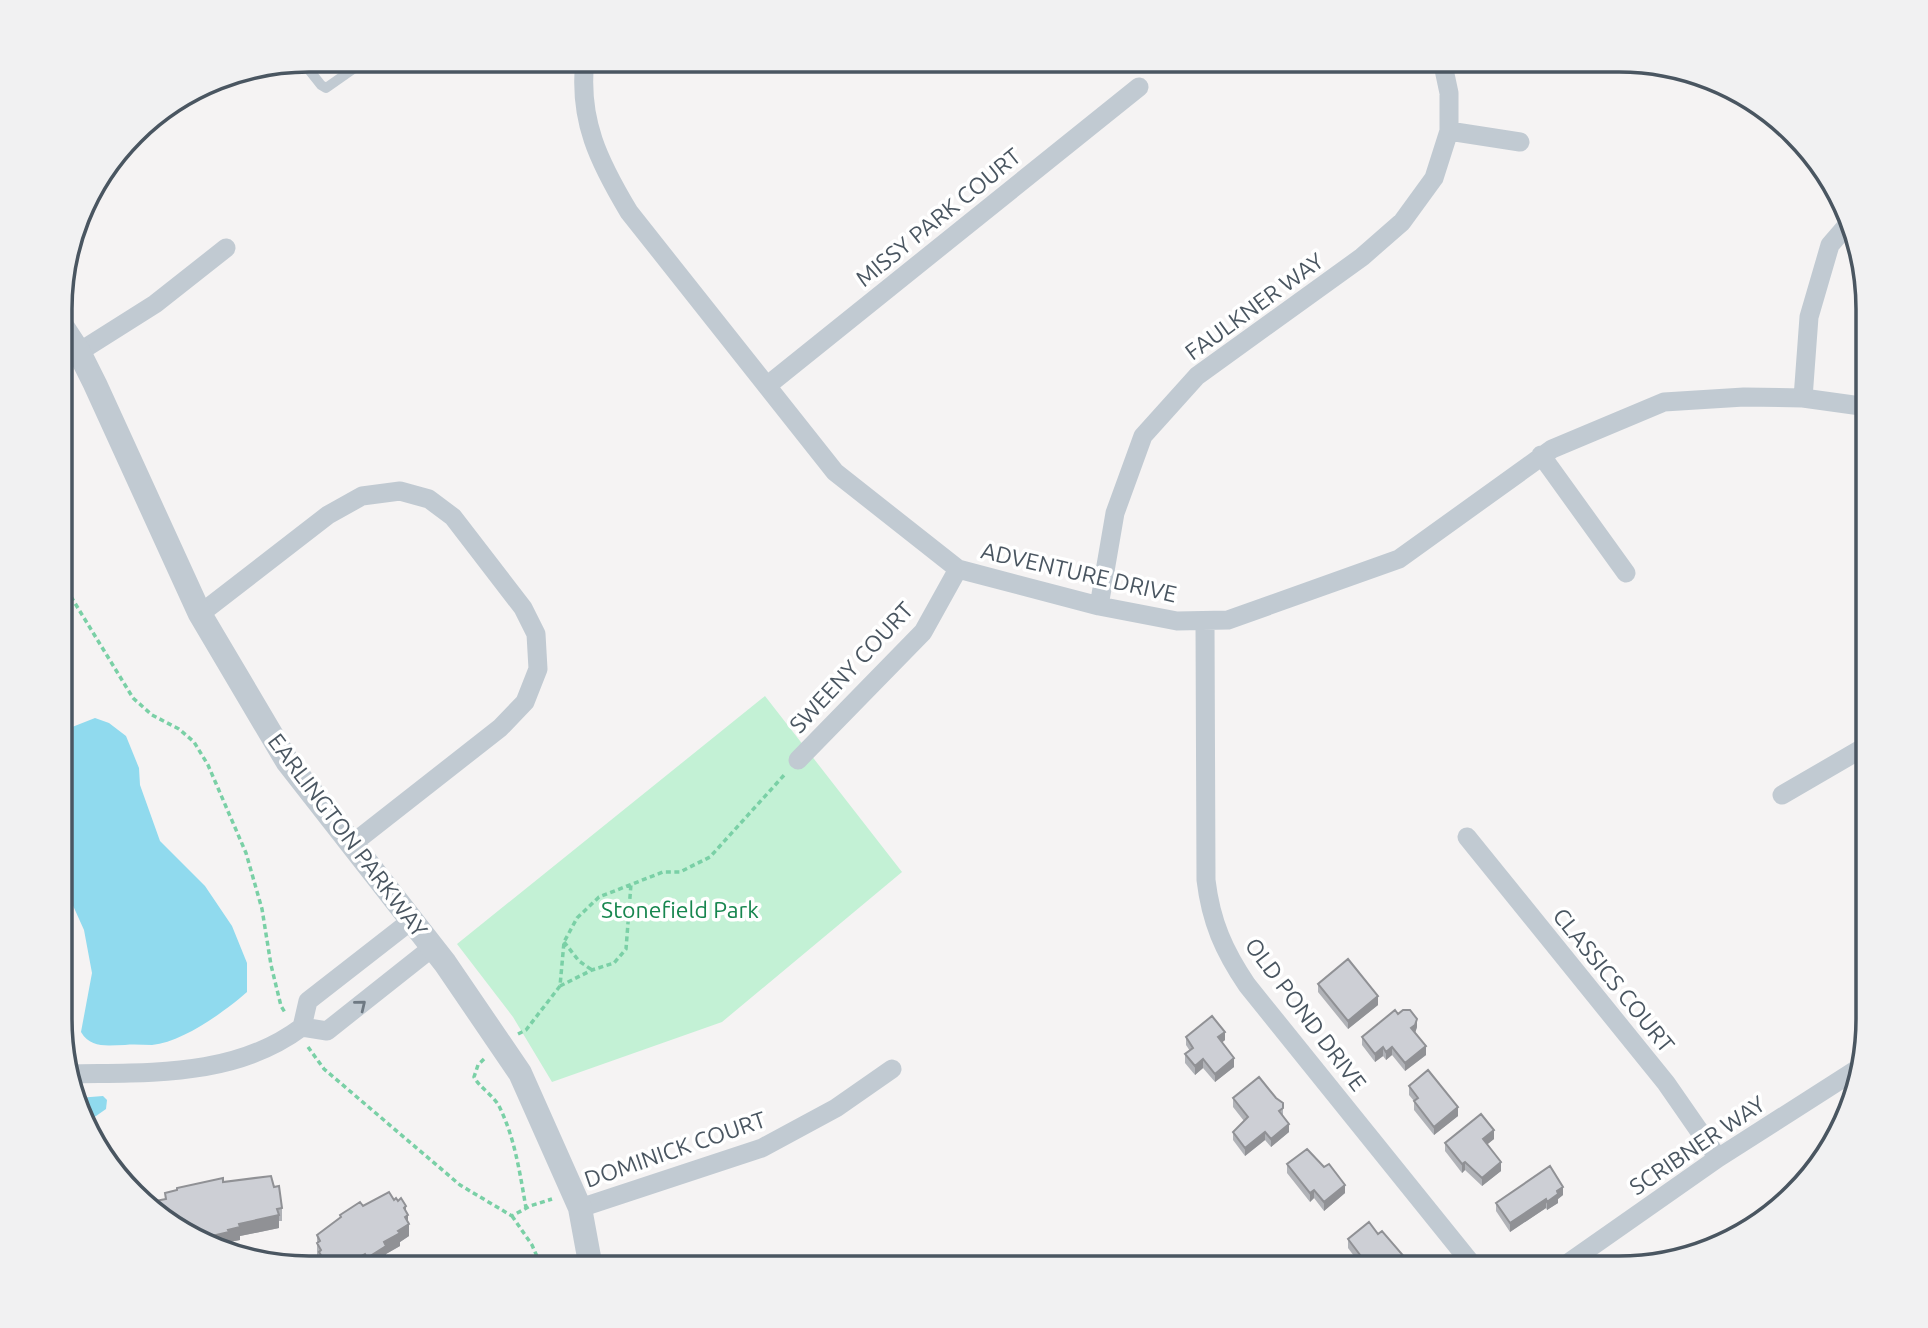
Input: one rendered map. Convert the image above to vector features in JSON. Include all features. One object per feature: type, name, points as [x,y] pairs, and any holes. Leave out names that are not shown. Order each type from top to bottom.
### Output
[{"type":"street","name":"ADVENTURE DRIVE","points":[[583,72],[585,111],[594,145],[629,212],[768,384],[835,472],[958,569],[1099,607],[1177,621],[1228,620],[1399,559],[1541,455],[1664,402],[1745,397],[1803,398],[1856,405]]},
{"type":"street","name":"FAULKNER WAY","points":[[1099,607],[1115,513],[1143,436],[1197,376],[1362,257],[1402,222],[1434,178],[1449,131],[1450,93],[1445,72]]},
{"type":"street","name":"MISSY PARK COURT","points":[[768,384],[1139,88]]},
{"type":"street","points":[[1449,131],[1520,142]]},
{"type":"street","points":[[1803,398],[1809,317],[1830,246],[1843,230]]},
{"type":"street","points":[[79,352],[155,304],[226,248]]},
{"type":"street","name":"EARLINGTON PARKWAY","points":[[72,342],[200,614],[287,761],[433,947],[520,1073],[577,1200],[589,1256]]},
{"type":"street","points":[[1541,455],[1626,573]]},
{"type":"street","points":[[200,614],[328,516],[362,496],[400,491],[429,499],[453,517],[523,608],[536,634],[538,669],[525,702],[500,728],[352,844]]},
{"type":"street","name":"SWEENY COURT","points":[[798,760],[923,632],[958,569]]},
{"type":"street","name":"OLD POND DRIVE","points":[[1205,622],[1206,880],[1210,908],[1219,935],[1247,985],[1465,1256]]},
{"type":"street","points":[[1782,795],[1856,753]]},
{"type":"street","name":"CLASSICS COURT","points":[[1467,836],[1666,1083],[1718,1158]]},
{"type":"street","points":[[299,1029],[308,1002],[412,920]]},
{"type":"street","points":[[78,1074],[204,1069],[243,1059],[273,1046],[299,1029],[327,1031],[433,947]]},
{"type":"street","name":"DOMINICK COURT","points":[[577,1200],[762,1148],[836,1108],[892,1069]]},
{"type":"street","name":"SCRIBNER WAY","points":[[1578,1256],[1718,1158],[1850,1074]]},
{"type":"lane","points":[[311,72],[326,88],[350,72]]},
{"type":"path","points":[[72,598],[133,698],[152,715],[179,729],[194,742],[208,765],[246,853],[262,909],[281,1006],[324,1069],[460,1185],[512,1216],[537,1256]]},
{"type":"path","points":[[560,986],[564,942],[578,918],[599,897],[663,872],[680,872],[710,857],[798,760]]},
{"type":"path","points":[[526,1208],[517,1158],[507,1125],[497,1103],[474,1077],[478,1065],[500,1044],[526,1030],[560,986],[592,970],[614,963],[626,949],[631,884]]},
{"type":"path","points":[[564,942],[579,961],[592,970]]},
{"type":"path","points":[[512,1216],[526,1208],[577,1200]]},
{"type":"green space","name":"Stonefield Park","points":[[765,696],[902,872],[722,1022],[552,1082],[513,1017],[457,944]]},
{"type":"water","points":[[95,718],[109,723],[126,736],[139,768],[140,785],[160,841],[205,886],[232,926],[247,963],[247,992],[202,1025],[164,1043],[100,1045],[90,1041],[81,1032],[92,973],[84,930],[72,903],[72,727]]},
{"type":"water","points":[[103,1096],[107,1100],[106,1109],[94,1118],[86,1097]]},
{"type":"building","points":[[1348,959],[1378,996],[1348,1021],[1318,984]]},
{"type":"building","points":[[1395,1010],[1398,1014],[1403,1010],[1410,1010],[1417,1019],[1411,1028],[1426,1046],[1405,1063],[1392,1047],[1386,1052],[1383,1047],[1375,1054],[1362,1037]]},
{"type":"building","points":[[1212,1016],[1225,1032],[1218,1037],[1234,1058],[1215,1074],[1203,1059],[1195,1066],[1185,1054],[1193,1048],[1186,1037]]},
{"type":"building","points":[[1428,1070],[1458,1107],[1434,1127],[1414,1101],[1418,1098],[1409,1086]]},
{"type":"building","points":[[1259,1077],[1283,1103],[1283,1108],[1279,1111],[1289,1124],[1271,1139],[1265,1132],[1245,1148],[1233,1132],[1248,1117],[1233,1098]]},
{"type":"building","points":[[1481,1114],[1494,1130],[1483,1139],[1501,1162],[1482,1178],[1465,1162],[1462,1164],[1445,1143]]},
{"type":"building","points":[[1307,1149],[1324,1167],[1329,1164],[1345,1185],[1324,1202],[1314,1190],[1310,1193],[1287,1164]]},
{"type":"building","points":[[1550,1166],[1563,1187],[1547,1202],[1546,1199],[1510,1223],[1496,1203]]},
{"type":"building","points":[[271,1176],[274,1187],[279,1186],[282,1208],[277,1209],[279,1215],[239,1224],[240,1227],[228,1230],[229,1232],[213,1236],[190,1225],[157,1201],[166,1199],[165,1193],[177,1188],[223,1178],[223,1182]]},
{"type":"building","points":[[389,1192],[394,1200],[401,1198],[406,1206],[404,1208],[408,1215],[405,1217],[409,1224],[384,1242],[386,1246],[370,1256],[322,1256],[317,1235],[360,1202],[363,1206]]},
{"type":"building","points":[[1369,1222],[1378,1234],[1382,1231],[1404,1256],[1361,1256],[1348,1239]]}]
